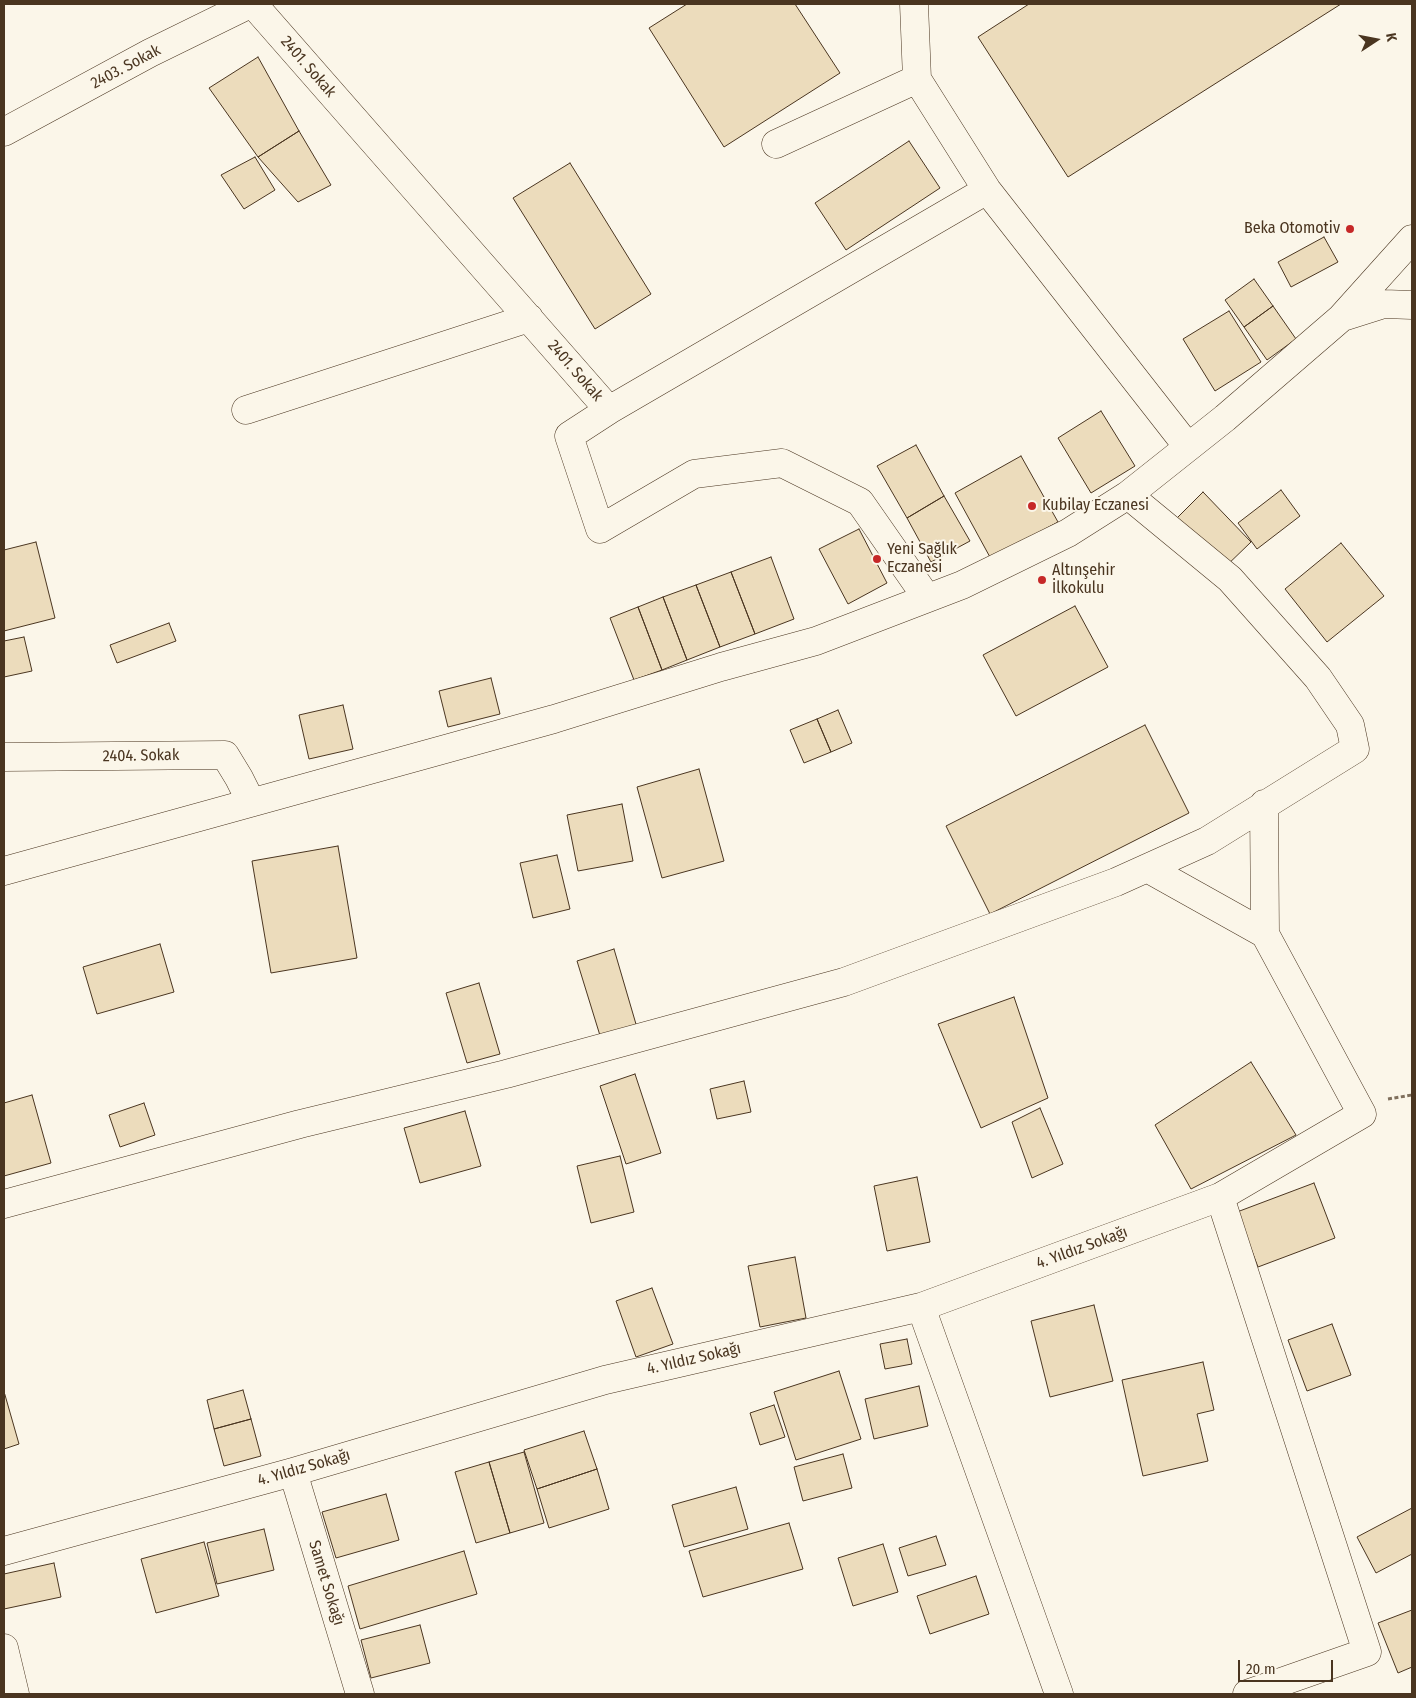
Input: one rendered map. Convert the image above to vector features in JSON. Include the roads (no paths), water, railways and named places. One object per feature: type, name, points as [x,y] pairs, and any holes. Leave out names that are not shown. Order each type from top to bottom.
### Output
[{"type":"street","name":"2403. Sokak","points":[[4,132],[150,53],[252,4]]},
{"type":"street","name":"2401. Sokak","points":[[252,4],[609,410],[987,190]]},
{"type":"street","points":[[913,8],[918,79],[987,190],[1188,447]]},
{"type":"street","points":[[776,144],[918,79]]},
{"type":"street","points":[[4,871],[554,719],[721,667],[816,641],[962,585],[1068,533],[1128,495],[1225,418],[1341,318],[1412,239]]},
{"type":"street","points":[[1341,318],[1384,304],[1412,306]]},
{"type":"street","points":[[246,410],[529,318]]},
{"type":"street","points":[[609,410],[569,436],[600,529],[694,474],[782,463],[860,502],[927,598]]},
{"type":"street","points":[[4,1204],[300,1124],[506,1074],[844,982],[1116,882],[1147,868],[1207,840],[1354,748],[1350,725],[1318,678],[1230,579],[1128,495]]},
{"type":"street","name":"2404. Sokak","points":[[4,758],[225,755],[239,778],[250,802]]},
{"type":"street","points":[[1147,868],[1265,934],[1264,804]]},
{"type":"street","name":"4. Yıldız Sokağı","points":[[4,1551],[293,1472],[604,1380],[921,1307],[1220,1197],[1362,1114],[1265,934]]},
{"type":"street","points":[[1220,1197],[1367,1652],[1247,1694]]},
{"type":"street","points":[[921,1307],[1059,1694]]},
{"type":"street","name":"Samet Sokağı","points":[[293,1472],[360,1694]]},
{"type":"street","points":[[4,1648],[15,1694]]},
{"type":"place","name":"Beka Otomotiv","points":[[1350,229]]},
{"type":"place","name":"Kubilay Eczanesi","points":[[1032,506]]},
{"type":"place","name":"Yeni Sağlık Eczanesi","points":[[877,559]]},
{"type":"place","name":"Altınşehir İlkokulu","points":[[1042,580]]}]
